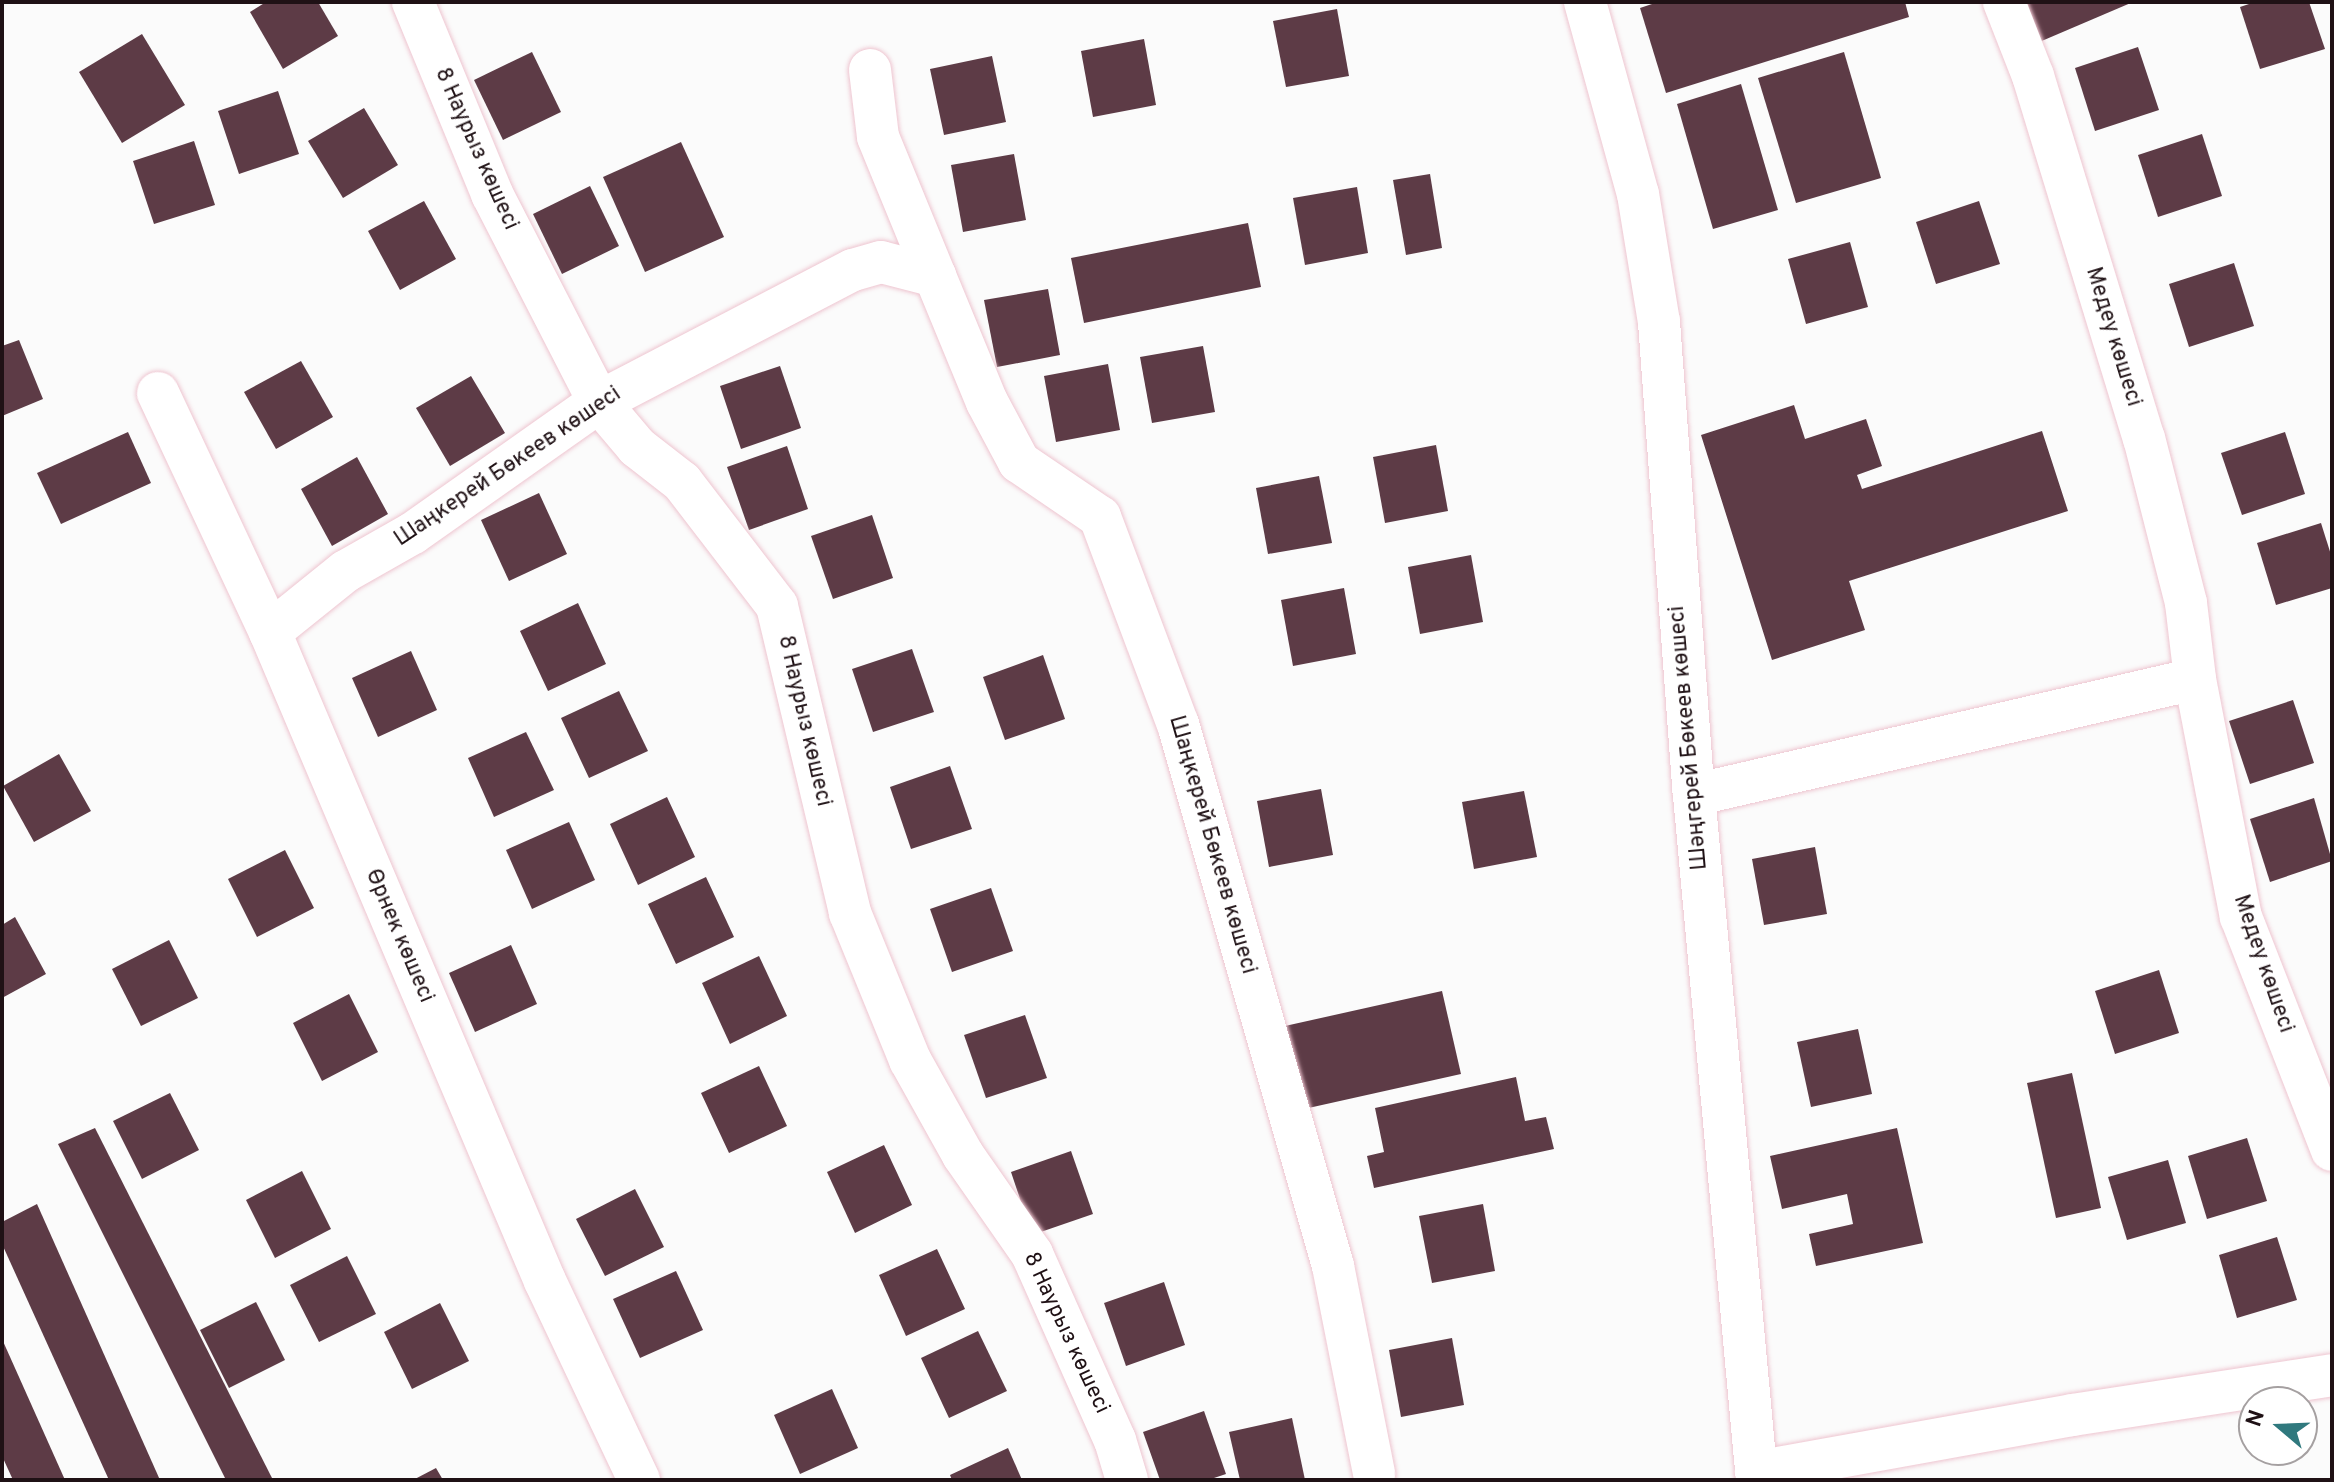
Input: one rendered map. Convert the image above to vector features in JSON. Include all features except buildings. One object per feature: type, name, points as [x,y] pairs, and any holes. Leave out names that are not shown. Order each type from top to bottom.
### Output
[{"type":"street","name":"8 Наурыз көшесі","points":[[413,2],[492,194],[599,402],[637,447],[682,482],[777,606],[850,913],[910,1060],[963,1155],[1032,1254],[1115,1440],[1127,1480]]},
{"type":"street","name":"Шәңгерей Бөкеев көшесі","points":[[1585,2],[1638,194],[1659,322],[1694,795],[1757,1476]]},
{"type":"street","name":"Медеу көшесі","points":[[2004,2],[2033,76],[2144,438],[2186,603],[2195,679],[2241,917],[2332,1150]]},
{"type":"street","name":"Шаңкерей Бөкеев көшесі","points":[[870,70],[878,137],[987,402],[1019,462],[1100,517],[1172,709],[1333,1266],[1374,1474]]},
{"type":"street","name":"Шаңкерей Бөкеев көшесі","points":[[270,632],[346,571],[413,533],[599,402],[853,270],[881,262],[935,276]]},
{"type":"street","name":"Өрнек көшесі","points":[[158,393],[270,632],[545,1281],[639,1480]]},
{"type":"street","points":[[1694,795],[2195,679]]},
{"type":"street","points":[[1757,1476],[2072,1415],[2332,1375]]}]
